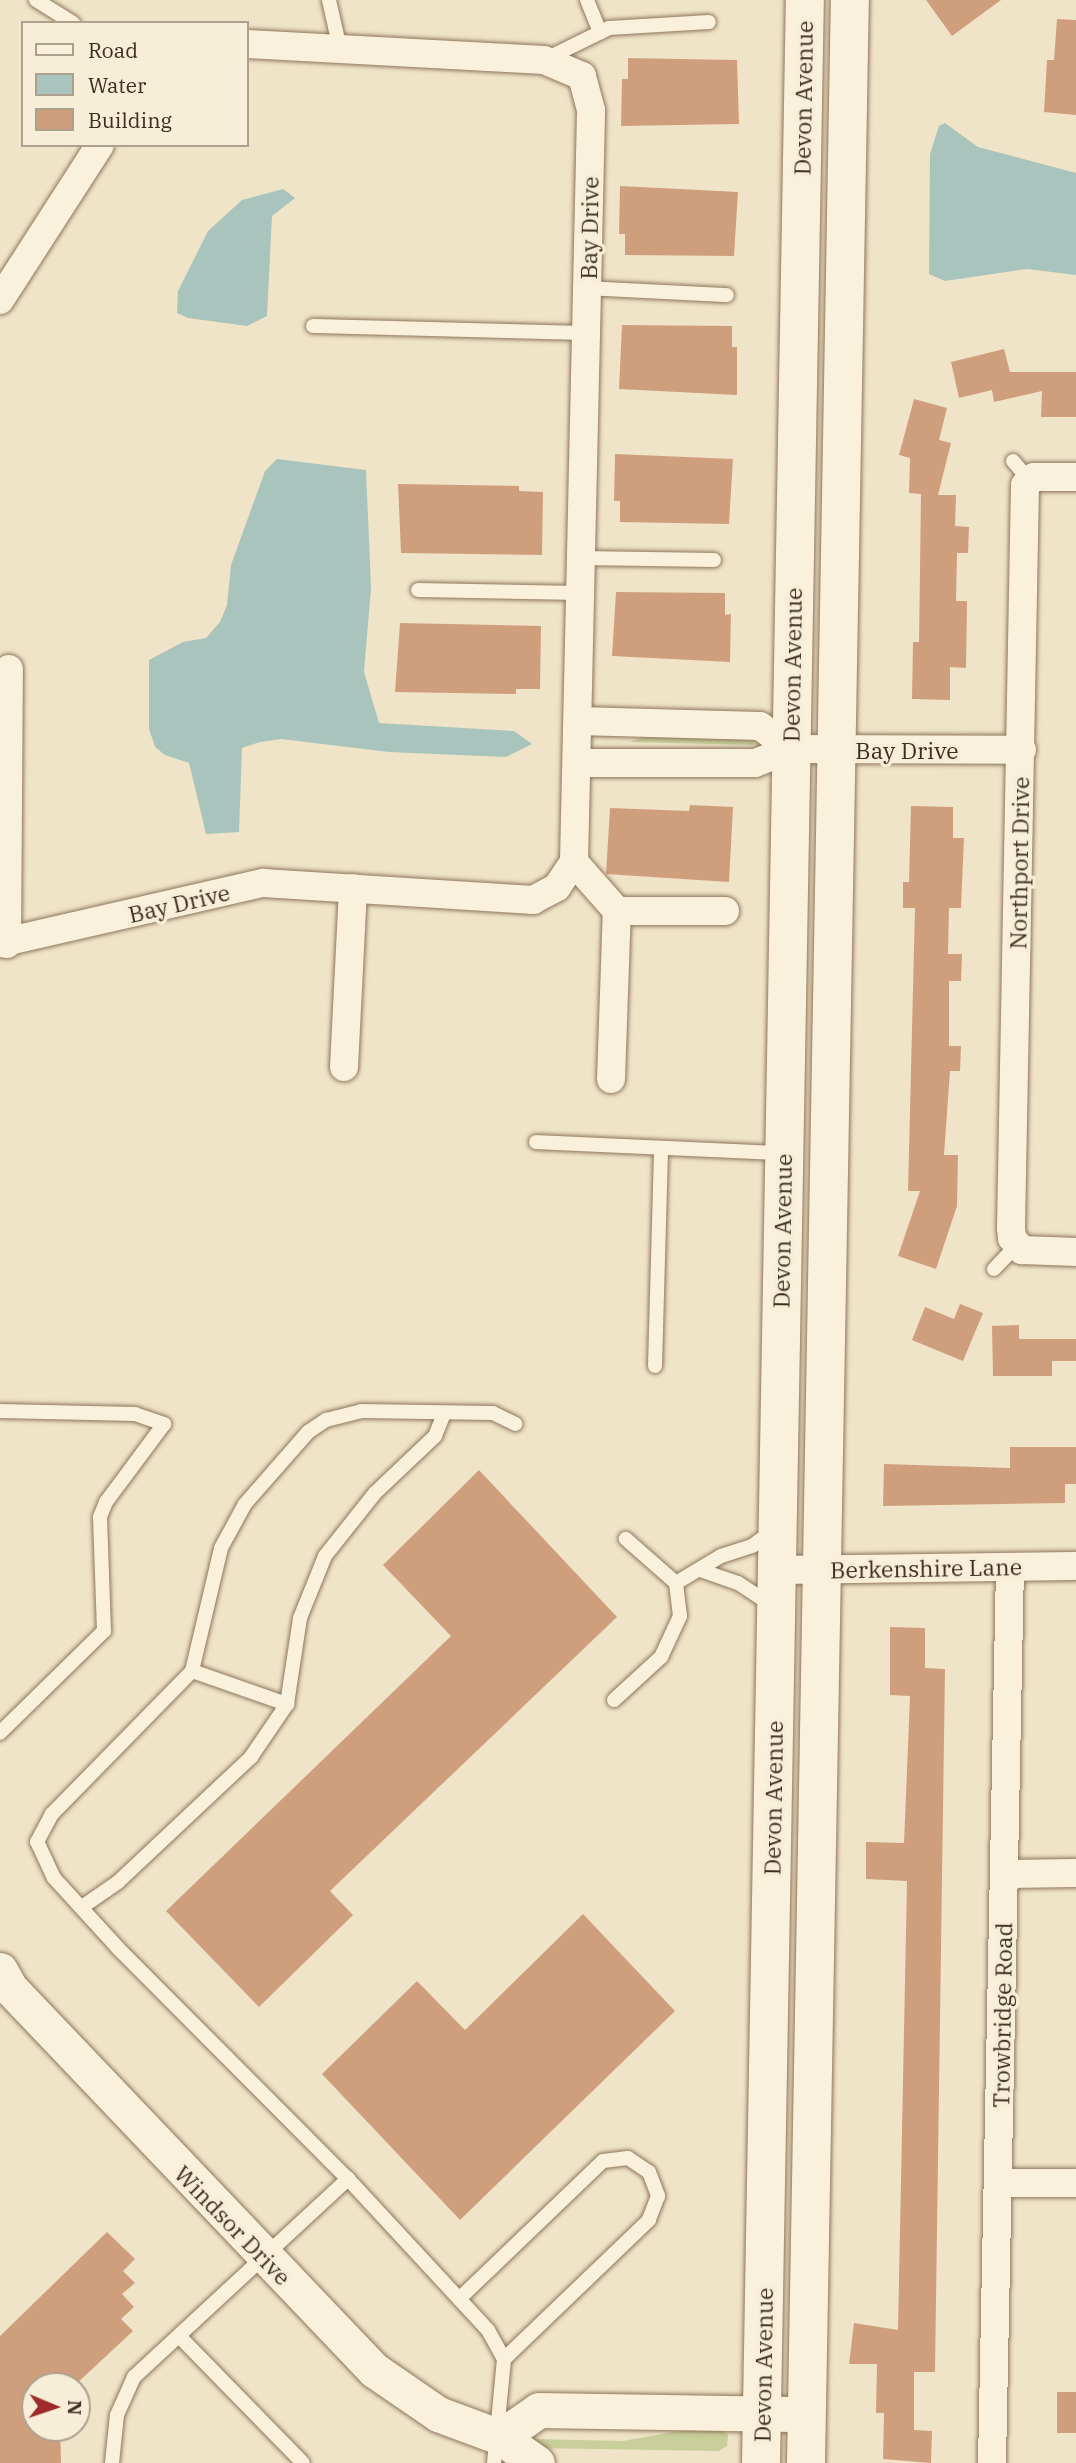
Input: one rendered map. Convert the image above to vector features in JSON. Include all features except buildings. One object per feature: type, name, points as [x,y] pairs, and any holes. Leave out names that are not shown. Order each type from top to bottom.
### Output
[{"type":"main road","name":"Devon Avenue","points":[[761,2463],[805,0]]},
{"type":"main road","name":"Devon Avenue","points":[[806,2463],[849,0]]},
{"type":"street","name":"Bay Drive","points":[[9,669],[4,944],[263,883],[533,900],[557,887],[574,862],[591,110],[582,76],[544,60],[248,44]]},
{"type":"street","points":[[0,300],[99,147]]},
{"type":"street","name":"Northport Drive","points":[[1016,1246],[1011,1228],[1022,750],[1021,470],[1076,477]]},
{"type":"street","points":[[578,721],[760,726],[791,749]]},
{"type":"street","name":"Bay Drive","points":[[577,763],[755,762],[791,749],[1022,750]]},
{"type":"street","points":[[574,862],[617,911],[611,1079]]},
{"type":"street","points":[[344,1067],[353,888]]},
{"type":"street","points":[[617,911],[725,911]]},
{"type":"street","points":[[1016,1246],[1030,1252],[1076,1252]]},
{"type":"street","name":"Berkenshire Lane","points":[[777,1570],[1076,1566]]},
{"type":"street","name":"Trowbridge Road","points":[[992,2463],[1010,1567]]},
{"type":"street","points":[[1005,1874],[1076,1873]]},
{"type":"street","name":"Windsor Drive","points":[[0,1970],[10,1988],[264,2258],[374,2370],[497,2450],[537,2463]]},
{"type":"street","points":[[999,2183],[1076,2183]]},
{"type":"street","points":[[497,2450],[539,2410],[807,2414]]},
{"type":"lane","points":[[36,0],[70,21]]},
{"type":"lane","points":[[329,0],[340,49]]},
{"type":"lane","points":[[587,0],[600,33]]},
{"type":"lane","points":[[544,60],[609,28],[709,22]]},
{"type":"lane","points":[[587,288],[727,295]]},
{"type":"lane","points":[[313,326],[586,333]]},
{"type":"lane","points":[[581,558],[714,560]]},
{"type":"lane","points":[[418,590],[580,593]]},
{"type":"lane","points":[[536,1142],[784,1153]]},
{"type":"lane","points":[[654,1366],[661,1148]]},
{"type":"lane","points":[[994,1269],[1016,1246]]},
{"type":"lane","points":[[0,1411],[135,1414],[164,1424],[106,1502],[100,1517],[104,1631],[0,1733]]},
{"type":"lane","points":[[497,2450],[504,2359],[488,2330],[348,2179],[82,1907],[42,1861],[37,1842],[44,1825],[192,1671],[221,1548],[245,1504],[278,1462],[326,1420],[360,1411],[493,1413],[516,1424]]},
{"type":"lane","points":[[82,1907],[118,1882],[251,1757],[287,1704],[300,1618],[325,1556],[375,1493],[435,1436],[444,1414]]},
{"type":"lane","points":[[676,1583],[703,1571],[721,1556],[752,1546],[778,1527]]},
{"type":"lane","points":[[614,1700],[661,1657],[673,1638],[680,1616],[676,1583],[626,1539]]},
{"type":"lane","points":[[703,1571],[738,1583],[776,1609]]},
{"type":"lane","points":[[192,1671],[287,1704]]},
{"type":"lane","points":[[459,2299],[603,2161],[628,2158],[649,2172],[658,2196],[649,2220],[504,2359]]},
{"type":"lane","points":[[112,2463],[117,2415],[134,2377],[348,2179]]},
{"type":"lane","points":[[179,2336],[303,2463]]},
{"type":"green space","points":[[650,735],[752,738],[754,745],[630,742]]},
{"type":"green space","points":[[690,2429],[721,2430],[728,2435],[727,2446],[719,2451],[533,2448],[533,2439],[623,2441]]},
{"type":"water","points":[[945,123],[978,147],[1076,173],[1076,275],[1027,269],[945,281],[929,274],[930,154],[939,126]]},
{"type":"water","points":[[283,189],[295,198],[272,216],[267,316],[247,326],[188,318],[177,313],[178,291],[208,231],[242,200]]},
{"type":"water","points":[[277,459],[366,470],[371,588],[364,672],[379,723],[514,731],[532,744],[506,757],[389,752],[281,739],[260,742],[242,748],[239,832],[206,834],[189,763],[165,755],[155,747],[149,729],[149,660],[183,642],[206,638],[220,622],[227,605],[231,565],[265,471]]}]
